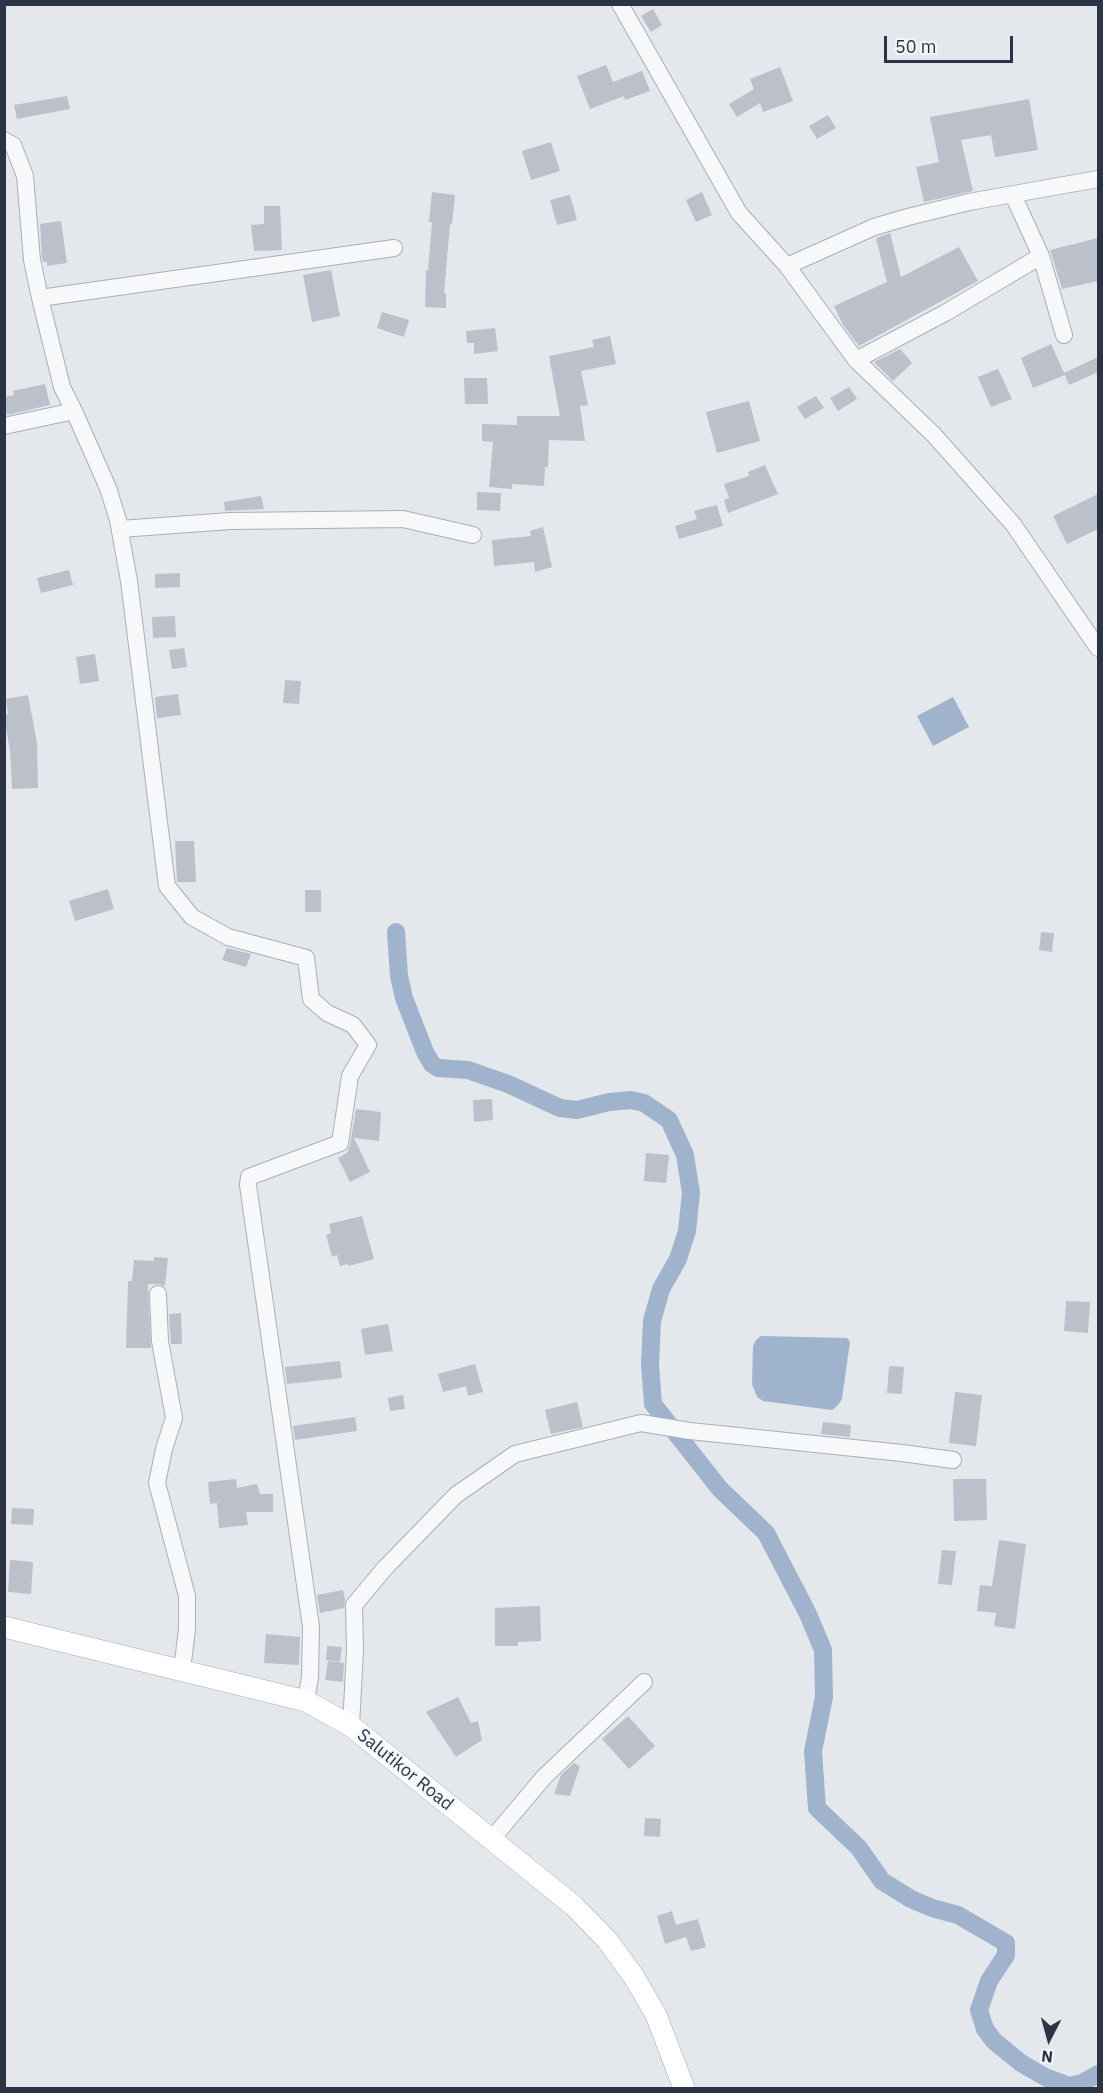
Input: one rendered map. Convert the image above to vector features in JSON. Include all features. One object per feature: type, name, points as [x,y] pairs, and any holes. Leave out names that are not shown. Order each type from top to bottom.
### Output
[{"type":"main road","name":"Salutikor Road","points":[[4,1627],[306,1701],[351,1726],[574,1906],[608,1941],[634,1977],[656,2015],[684,2088]]},
{"type":"street","points":[[620,4],[739,213],[786,266],[856,360],[934,435],[1013,524],[1098,648]]},
{"type":"street","points":[[4,140],[12,145],[25,176],[32,260],[62,387],[108,488],[120,529],[129,581],[167,886],[192,917],[228,938],[306,958],[311,999],[327,1013],[353,1025],[368,1045],[350,1076],[340,1143],[249,1177],[248,1185],[311,1627],[310,1677],[306,1701]]},
{"type":"street","points":[[786,266],[874,227],[897,220],[969,202],[1098,179]]},
{"type":"street","points":[[1013,195],[1041,256],[1064,335]]},
{"type":"street","points":[[40,298],[394,249]]},
{"type":"street","points":[[856,360],[945,313],[1041,256]]},
{"type":"street","points":[[4,426],[74,411]]},
{"type":"street","points":[[120,529],[230,521],[403,519],[473,535]]},
{"type":"street","points":[[158,1294],[160,1341],[174,1418],[157,1483],[187,1596],[187,1629],[182,1670]]},
{"type":"street","points":[[351,1726],[355,1652],[354,1605],[385,1568],[456,1495],[515,1454],[641,1423],[690,1431],[953,1460]]},
{"type":"street","points":[[491,1840],[544,1777],[644,1682]]},
{"type":"water","points":[[953,697],[969,727],[933,746],[917,716]]},
{"type":"water","points":[[761,1336],[847,1338],[850,1342],[842,1399],[838,1405],[832,1410],[763,1401],[757,1397],[752,1384],[753,1346]]},
{"type":"building","points":[[653,9],[662,25],[651,32],[641,16]]},
{"type":"building","points":[[606,65],[613,82],[642,71],[650,91],[625,100],[624,96],[590,109],[577,76]]},
{"type":"building","points":[[780,67],[793,101],[763,112],[760,103],[737,117],[729,104],[754,89],[750,79]]},
{"type":"building","points":[[67,96],[70,109],[17,119],[14,105]]},
{"type":"building","points":[[1029,99],[1038,150],[995,157],[991,135],[961,140],[973,191],[924,202],[916,167],[939,162],[930,117]]},
{"type":"building","points":[[828,115],[836,128],[817,139],[809,126]]},
{"type":"building","points":[[551,142],[560,171],[531,180],[522,151]]},
{"type":"building","points":[[432,192],[455,195],[444,293],[446,293],[446,308],[425,307],[426,270],[428,271],[432,222],[429,222]]},
{"type":"building","points":[[702,192],[712,215],[696,222],[686,200]]},
{"type":"building","points":[[570,195],[577,220],[557,225],[550,200]]},
{"type":"building","points":[[264,206],[280,206],[282,250],[254,251],[251,225],[264,224]]},
{"type":"building","points":[[61,221],[67,263],[47,266],[47,262],[43,262],[42,258],[40,224]]},
{"type":"building","points":[[890,233],[901,277],[959,247],[978,281],[859,346],[843,325],[834,306],[887,282],[876,238]]},
{"type":"building","points":[[1098,238],[1098,281],[1062,289],[1050,250]]},
{"type":"building","points":[[331,270],[340,316],[312,322],[303,275]]},
{"type":"building","points":[[382,312],[409,320],[404,337],[377,328]]},
{"type":"building","points":[[495,328],[498,351],[474,354],[474,343],[467,343],[466,331]]},
{"type":"building","points":[[610,336],[616,364],[581,371],[588,405],[580,406],[585,441],[549,440],[548,467],[545,467],[544,486],[512,484],[512,489],[489,487],[493,442],[482,441],[482,424],[517,425],[517,416],[560,416],[549,356],[594,347],[592,340]]},
{"type":"building","points":[[1051,344],[1065,375],[1033,388],[1021,358]]},
{"type":"building","points":[[900,349],[912,363],[893,381],[874,362]]},
{"type":"building","points":[[1098,357],[1098,372],[1069,385],[1064,373]]},
{"type":"building","points":[[998,369],[1012,399],[991,407],[978,377]]},
{"type":"building","points":[[464,378],[487,378],[488,404],[465,404]]},
{"type":"building","points":[[45,384],[50,405],[7,415],[4,397],[14,395],[13,391]]},
{"type":"building","points":[[849,387],[857,399],[838,411],[830,398]]},
{"type":"building","points":[[816,396],[824,408],[805,419],[797,407]]},
{"type":"building","points":[[749,401],[760,441],[717,453],[706,412]]},
{"type":"building","points":[[765,465],[778,494],[728,513],[724,500],[729,498],[724,484],[749,476],[748,472]]},
{"type":"building","points":[[477,492],[501,493],[500,511],[477,510]]},
{"type":"building","points":[[1098,494],[1098,529],[1067,544],[1053,516]]},
{"type":"building","points":[[261,496],[264,509],[225,511],[224,502]]},
{"type":"building","points":[[717,505],[723,526],[679,539],[675,526],[697,519],[694,511]]},
{"type":"building","points":[[543,527],[552,567],[535,572],[534,562],[494,566],[492,540],[531,536],[530,531]]},
{"type":"building","points":[[69,570],[73,585],[41,593],[37,578]]},
{"type":"building","points":[[180,573],[180,587],[155,588],[155,574]]},
{"type":"building","points":[[175,616],[176,637],[153,638],[152,617]]},
{"type":"building","points":[[184,648],[187,667],[172,669],[169,650]]},
{"type":"building","points":[[95,654],[99,681],[80,684],[76,657]]},
{"type":"building","points":[[285,680],[301,681],[299,704],[283,703]]},
{"type":"building","points":[[178,694],[181,715],[157,718],[155,697]]},
{"type":"building","points":[[28,695],[37,743],[38,788],[12,789],[10,751],[4,716],[8,714],[6,699]]},
{"type":"building","points":[[175,841],[194,841],[196,882],[177,882]]},
{"type":"building","points":[[108,889],[114,909],[75,921],[69,901]]},
{"type":"building","points":[[305,890],[321,890],[321,912],[305,912]]},
{"type":"building","points":[[1041,932],[1054,933],[1052,952],[1039,950]]},
{"type":"building","points":[[227,948],[251,954],[246,967],[222,960]]},
{"type":"building","points":[[492,1099],[493,1120],[474,1122],[473,1100]]},
{"type":"building","points":[[356,1109],[381,1112],[379,1141],[354,1138],[370,1172],[350,1182],[338,1158],[347,1153],[350,1145]]},
{"type":"building","points":[[646,1153],[669,1155],[666,1183],[644,1181]]},
{"type":"building","points":[[362,1216],[374,1259],[349,1266],[348,1264],[340,1266],[337,1255],[332,1257],[326,1235],[331,1233],[329,1224]]},
{"type":"building","points":[[154,1257],[168,1258],[165,1286],[148,1284],[151,1348],[126,1348],[128,1281],[132,1281],[134,1260],[154,1261]]},
{"type":"building","points":[[1066,1301],[1090,1302],[1088,1333],[1064,1331]]},
{"type":"building","points":[[181,1313],[182,1344],[171,1344],[169,1314]]},
{"type":"building","points":[[388,1324],[393,1351],[365,1355],[361,1329]]},
{"type":"building","points":[[340,1361],[342,1378],[287,1384],[285,1367]]},
{"type":"building","points":[[475,1364],[483,1392],[468,1396],[466,1386],[443,1392],[438,1374]]},
{"type":"building","points":[[889,1366],[904,1367],[902,1394],[887,1393]]},
{"type":"building","points":[[955,1392],[982,1395],[976,1446],[949,1443]]},
{"type":"building","points":[[403,1395],[405,1409],[390,1411],[388,1398]]},
{"type":"building","points":[[577,1402],[583,1427],[551,1434],[545,1410]]},
{"type":"building","points":[[355,1417],[357,1431],[295,1440],[293,1426]]},
{"type":"building","points":[[823,1422],[851,1425],[850,1437],[821,1434]]},
{"type":"building","points":[[236,1479],[237,1488],[257,1484],[260,1494],[273,1494],[273,1512],[246,1512],[248,1525],[219,1528],[217,1503],[210,1504],[208,1482]]},
{"type":"building","points":[[953,1479],[986,1479],[987,1520],[954,1521]]},
{"type":"building","points":[[12,1508],[34,1509],[33,1525],[11,1524]]},
{"type":"building","points":[[999,1540],[1026,1544],[1015,1629],[994,1626],[996,1613],[977,1611],[980,1585],[992,1586]]},
{"type":"building","points":[[942,1550],[956,1551],[952,1585],[938,1584]]},
{"type":"building","points":[[10,1560],[33,1562],[31,1594],[8,1592]]},
{"type":"building","points":[[343,1590],[344,1608],[320,1613],[317,1595]]},
{"type":"building","points":[[540,1606],[541,1641],[518,1642],[518,1646],[495,1646],[495,1608]]},
{"type":"building","points":[[266,1634],[300,1637],[299,1665],[264,1663]]},
{"type":"building","points":[[327,1646],[342,1647],[340,1662],[326,1660]]},
{"type":"building","points":[[328,1661],[344,1663],[343,1682],[325,1680]]},
{"type":"building","points":[[458,1697],[471,1723],[478,1721],[482,1740],[456,1757],[426,1712]]},
{"type":"building","points":[[628,1716],[655,1746],[629,1769],[602,1739]]},
{"type":"building","points":[[574,1763],[580,1766],[570,1796],[554,1794],[561,1775]]},
{"type":"building","points":[[645,1818],[661,1819],[660,1837],[644,1836]]},
{"type":"building","points":[[672,1911],[676,1925],[698,1919],[706,1947],[691,1951],[686,1937],[665,1944],[657,1916]]},
{"type":"waterway","points":[[396,932],[399,976],[404,998],[432,1064],[438,1068],[468,1070],[508,1084],[560,1108],[577,1110],[609,1102],[631,1100],[644,1103],[669,1120],[685,1155],[691,1193],[687,1231],[678,1259],[661,1289],[652,1321],[650,1364],[653,1404],[720,1489],[766,1533],[808,1614],[823,1650],[824,1697],[813,1751],[817,1808],[859,1848],[882,1881],[911,1899],[958,1915],[1006,1943],[1006,1955],[989,1981],[979,2010],[985,2029],[994,2041],[1021,2063],[1045,2077],[1069,2086],[1082,2083],[1098,2074]]}]
